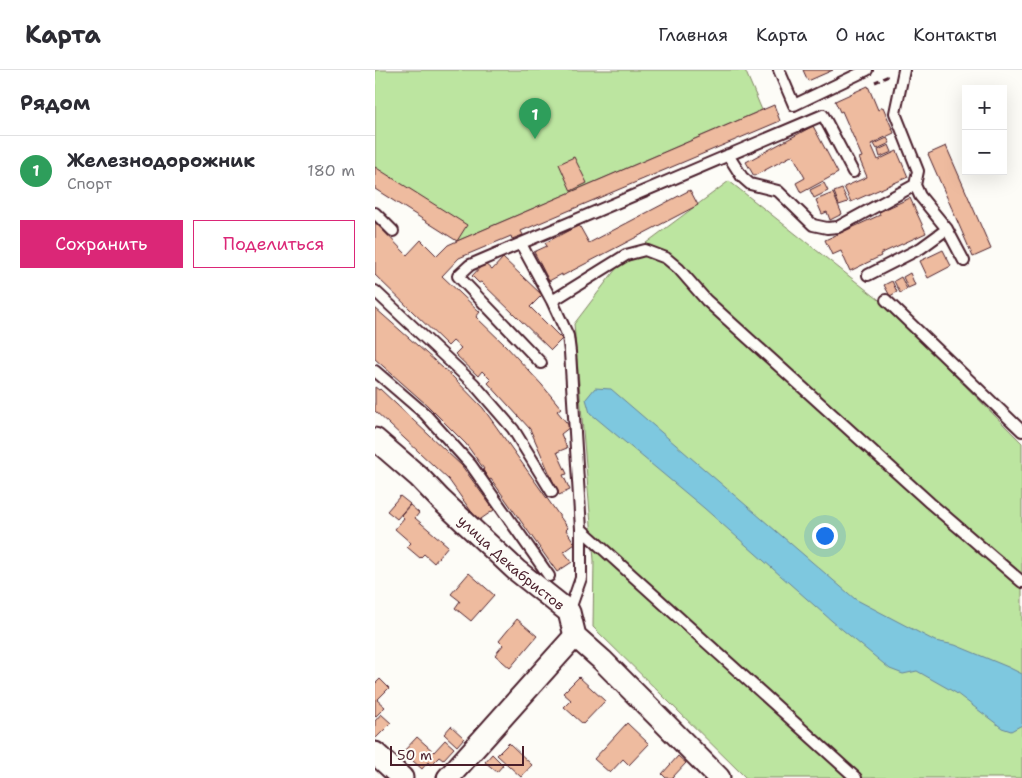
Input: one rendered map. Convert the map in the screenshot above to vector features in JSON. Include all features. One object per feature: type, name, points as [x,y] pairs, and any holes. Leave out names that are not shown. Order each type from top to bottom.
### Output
[{"type":"street","name":"улица Декабристов","points":[[375,439],[419,477],[516,570],[569,612],[575,636]]},
{"type":"street","points":[[448,778],[575,636],[602,660],[719,778]]},
{"type":"street","points":[[375,753],[402,778]]},
{"type":"lane","points":[[779,70],[794,105],[867,70]]},
{"type":"lane","points":[[904,70],[895,113],[918,171],[915,185],[920,196],[947,229],[964,261]]},
{"type":"lane","points":[[541,363],[458,276],[470,265],[823,115],[853,172]]},
{"type":"lane","points":[[728,155],[742,177],[750,184],[778,191],[813,225],[827,228],[838,227],[915,185]]},
{"type":"lane","points":[[375,213],[393,231]]},
{"type":"lane","points":[[868,275],[921,248],[947,229]]},
{"type":"lane","points":[[521,244],[552,301],[568,336],[571,352],[581,529],[581,578],[569,612]]},
{"type":"lane","points":[[552,301],[626,255],[645,250],[666,258],[679,269],[706,300],[915,490],[1022,582]]},
{"type":"lane","points":[[375,292],[474,384],[513,429],[552,492]]},
{"type":"lane","points":[[886,300],[1022,431]]},
{"type":"lane","points":[[375,371],[425,414],[471,465],[549,576]]},
{"type":"lane","points":[[581,529],[857,778]]},
{"type":"green space","points":[[375,70],[745,70],[762,110],[457,241],[375,167]]},
{"type":"green space","points":[[729,181],[883,303],[1022,443],[1022,778],[746,778],[593,627],[594,560],[574,324],[622,261]]},
{"type":"water","points":[[595,388],[611,389],[855,599],[935,641],[955,645],[1022,674],[1022,725],[1011,731],[1002,728],[956,693],[917,671],[903,674],[890,669],[832,621],[704,508],[590,413],[586,399]]},
{"type":"building","points":[[803,70],[833,70],[808,81]]},
{"type":"building","points":[[868,86],[878,110],[883,107],[894,133],[871,144],[878,160],[897,151],[908,177],[851,202],[844,187],[867,177],[859,158],[862,157],[842,111],[840,112],[835,101]]},
{"type":"building","points":[[774,105],[780,121],[521,231],[523,235],[512,239],[511,236],[459,258],[442,276],[480,312],[476,317],[506,346],[561,408],[557,411],[570,427],[561,434],[567,448],[557,452],[567,474],[563,475],[570,490],[559,495],[530,429],[488,383],[491,380],[482,371],[478,376],[455,354],[461,348],[453,341],[448,346],[375,275],[375,222],[407,255],[421,240],[437,256],[448,245]]},
{"type":"building","points":[[813,126],[838,173],[801,193],[796,183],[805,178],[793,155],[754,176],[746,162]]},
{"type":"building","points":[[887,138],[890,143],[877,149],[874,144]]},
{"type":"building","points":[[889,145],[892,152],[880,157],[878,150]]},
{"type":"building","points":[[946,146],[991,249],[973,257],[928,154]]},
{"type":"building","points":[[574,157],[587,183],[571,191],[559,164]]},
{"type":"building","points":[[375,167],[467,225],[457,241],[375,189]]},
{"type":"building","points":[[824,183],[828,191],[814,198],[810,190]]},
{"type":"building","points":[[842,189],[848,202],[839,205],[834,192]]},
{"type":"building","points":[[690,190],[698,205],[562,276],[562,274],[549,281],[534,252],[547,246],[545,243],[579,225],[589,243]]},
{"type":"building","points":[[833,193],[842,214],[830,220],[827,212],[822,214],[816,200]]},
{"type":"building","points":[[910,198],[926,233],[880,254],[881,256],[850,271],[841,251],[832,255],[825,240],[880,215],[879,212]]},
{"type":"building","points":[[943,250],[951,266],[928,278],[920,261]]},
{"type":"building","points":[[503,258],[542,295],[530,307],[562,339],[551,350],[481,282],[479,283],[472,276],[484,263],[492,270]]},
{"type":"building","points":[[910,273],[915,285],[908,288],[903,277]]},
{"type":"building","points":[[901,277],[907,289],[900,293],[894,281]]},
{"type":"building","points":[[892,281],[897,292],[890,296],[884,285]]},
{"type":"building","points":[[375,308],[452,376],[483,408],[568,528],[566,530],[575,544],[564,552],[572,562],[557,572],[491,479],[489,480],[484,469],[466,444],[427,405],[375,359]]},
{"type":"building","points":[[375,387],[380,389],[462,466],[494,510],[478,521],[449,480],[375,411]]},
{"type":"building","points":[[400,496],[410,504],[397,519],[387,511]]},
{"type":"building","points":[[410,505],[419,513],[415,518],[448,546],[434,563],[424,554],[420,558],[407,547],[411,543],[395,529],[404,518],[401,515]]},
{"type":"building","points":[[469,573],[494,595],[471,621],[455,608],[460,601],[451,594]]},
{"type":"building","points":[[517,619],[537,636],[510,668],[495,655],[503,645],[499,641]]},
{"type":"building","points":[[579,677],[605,701],[583,724],[564,707],[571,700],[563,693]]},
{"type":"building","points":[[380,679],[389,688],[377,700],[385,707],[375,717],[375,684]]},
{"type":"building","points":[[381,714],[391,723],[376,738],[375,721]]},
{"type":"building","points":[[627,723],[649,744],[629,765],[623,759],[610,773],[594,759]]},
{"type":"building","points":[[451,726],[464,738],[457,746],[444,734]]},
{"type":"building","points":[[417,737],[434,752],[445,740],[454,748],[443,760],[439,757],[431,765],[428,762],[422,769],[403,752]]},
{"type":"building","points":[[509,743],[532,765],[521,777],[497,755]]},
{"type":"building","points":[[492,754],[503,765],[497,772],[485,762]]},
{"type":"building","points":[[678,756],[686,763],[672,778],[666,778],[662,774]]},
{"type":"place","name":"Железнодорожник","points":[[535,139]]}]
